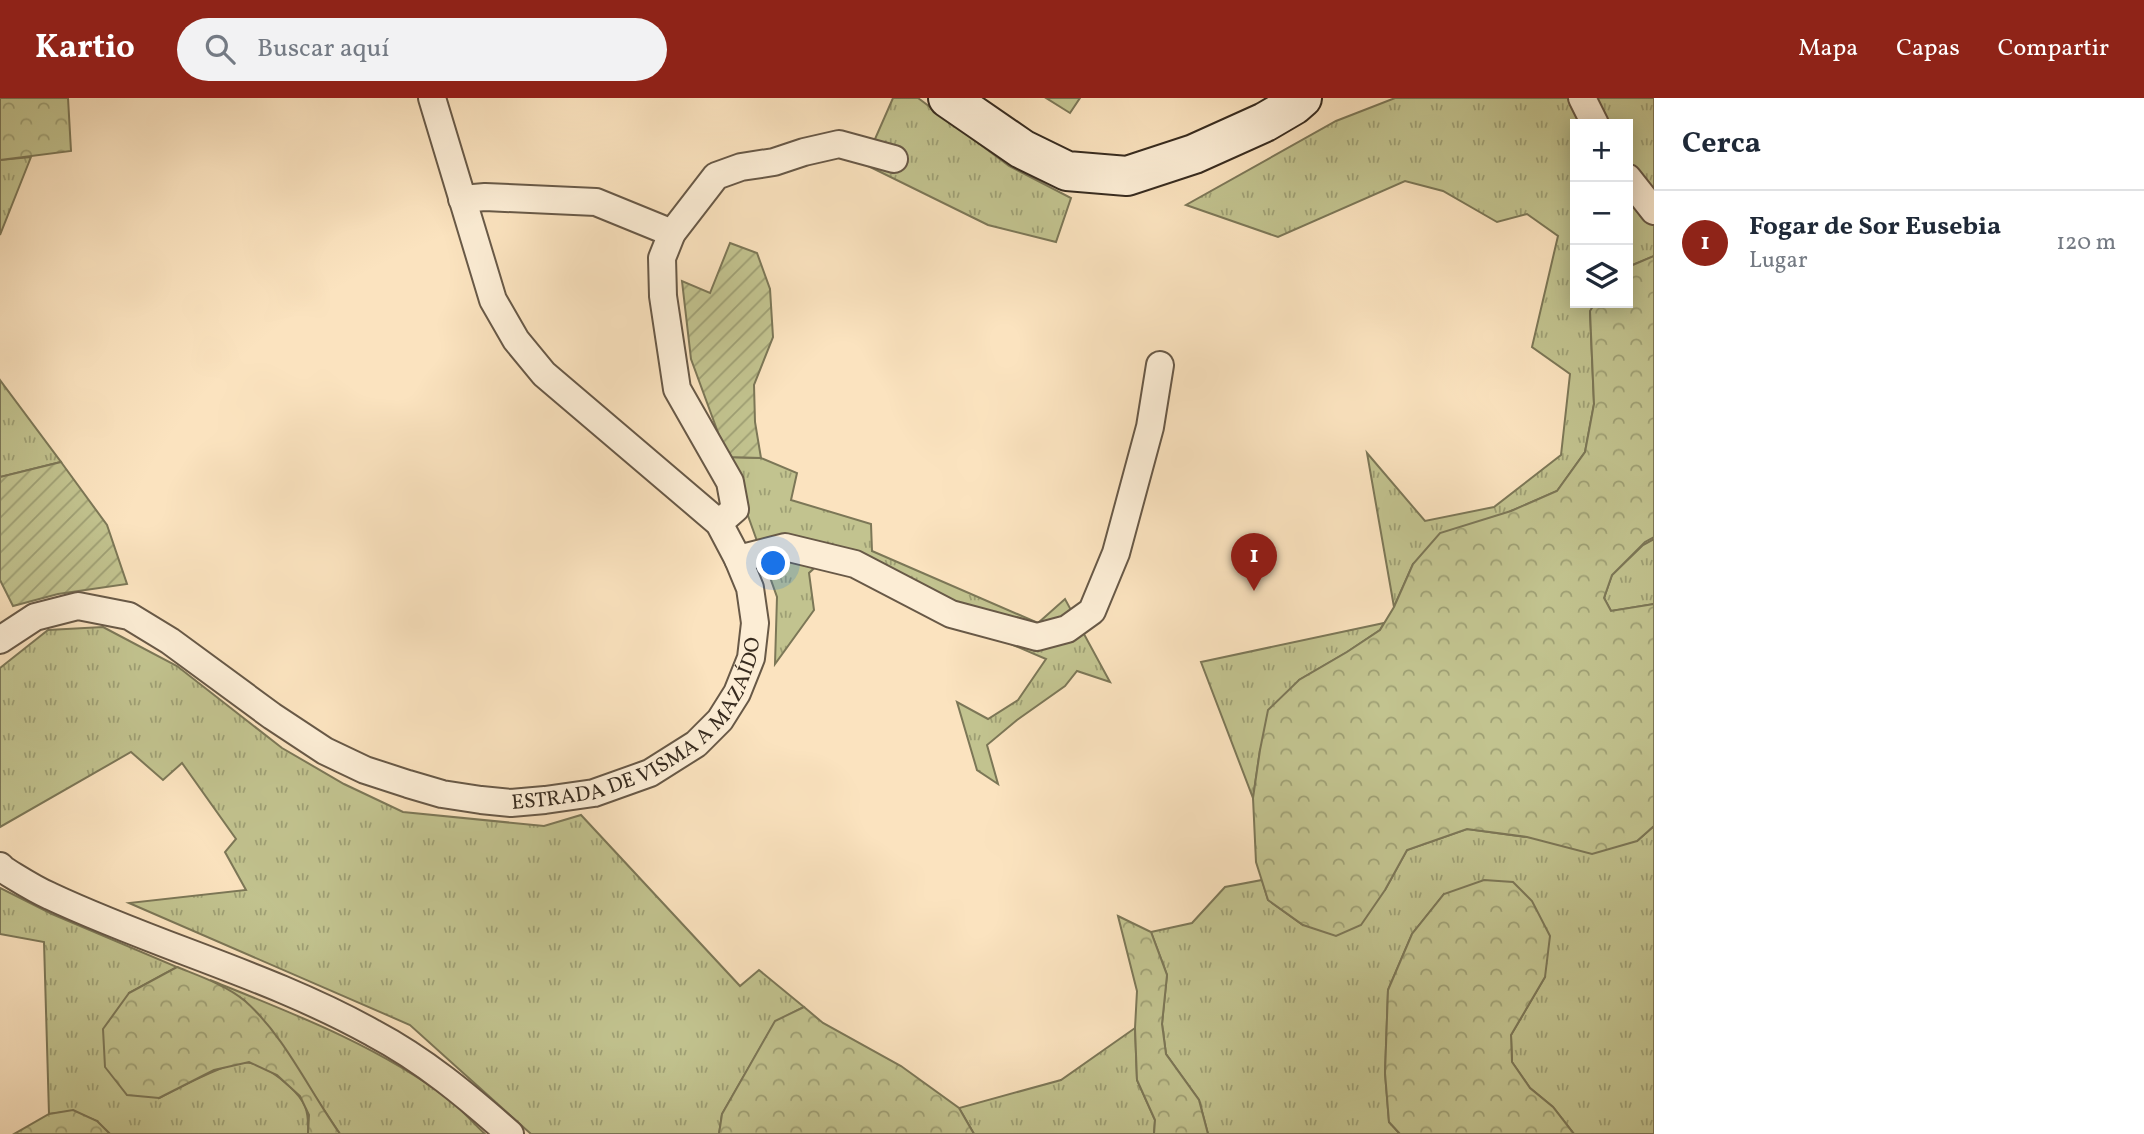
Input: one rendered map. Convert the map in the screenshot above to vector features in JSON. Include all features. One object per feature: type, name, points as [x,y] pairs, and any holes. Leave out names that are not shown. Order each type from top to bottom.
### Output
[{"type":"street","name":"ESTRADA DE VISMA A MAZAÍDO","points":[[0,640],[35,617],[78,606],[129,617],[170,641],[324,751],[365,770],[442,794],[511,803],[594,793],[650,773],[696,744],[720,720],[737,693],[751,657],[755,623],[750,587],[738,559],[719,523],[544,374],[516,340],[493,300],[432,98]]},
{"type":"street","points":[[948,98],[1022,149],[1067,171],[1127,176],[1194,154],[1306,100]]},
{"type":"street","points":[[1582,98],[1592,119]]},
{"type":"street","points":[[719,523],[735,509],[730,482],[677,389],[663,296],[662,258],[672,233],[716,176],[741,167],[774,162],[839,144],[894,159]]},
{"type":"street","points":[[1631,182],[1654,211]]},
{"type":"street","points":[[462,199],[485,197],[596,202],[672,233]]},
{"type":"street","points":[[738,559],[785,547],[855,564],[951,614],[1037,637],[1067,629],[1092,611],[1116,553],[1150,427],[1160,365]]},
{"type":"street","points":[[0,866],[47,895],[254,977],[372,1032],[447,1081],[510,1134]]},
{"type":"green space","points":[[0,98],[68,98],[71,151],[0,160]]},
{"type":"green space","points":[[893,98],[918,98],[1009,166],[1071,198],[1056,242],[988,225],[864,164]]},
{"type":"green space","points":[[1046,98],[1080,98],[1070,113]]},
{"type":"green space","points":[[1395,98],[1654,98],[1654,256],[1633,265],[1633,119],[1570,119],[1570,308],[1592,308],[1590,312],[1594,404],[1585,452],[1557,491],[1511,511],[1413,564],[1394,607],[1367,453],[1425,521],[1494,507],[1561,455],[1570,374],[1532,347],[1558,236],[1527,214],[1497,222],[1443,191],[1405,181],[1278,237],[1186,205],[1336,121]]},
{"type":"green space","points":[[31,157],[0,235],[0,160]]},
{"type":"green space","points":[[730,243],[757,253],[770,289],[773,337],[754,385],[755,422],[761,458],[727,457],[691,359],[682,281],[710,293]]},
{"type":"green space","points":[[1654,256],[1654,537],[1645,542],[1612,575],[1604,598],[1611,611],[1654,604],[1654,826],[1637,841],[1592,854],[1527,837],[1467,829],[1407,850],[1385,890],[1361,925],[1336,936],[1303,925],[1268,900],[1256,862],[1253,798],[1268,710],[1299,680],[1380,630],[1394,607],[1413,564],[1440,533],[1511,511],[1557,491],[1585,452],[1594,404],[1590,311],[1592,308],[1633,308],[1633,265]]},
{"type":"green space","points":[[0,380],[61,462],[0,477]]},
{"type":"green space","points":[[727,457],[761,458],[797,473],[791,500],[871,524],[872,551],[1038,623],[1065,599],[1110,682],[1077,671],[1065,686],[987,745],[998,784],[977,770],[957,702],[988,719],[1018,700],[1046,659],[820,563],[809,573],[814,610],[775,664],[777,597]]},
{"type":"green space","points":[[61,462],[107,525],[127,584],[58,594],[13,606],[0,580],[0,477]]},
{"type":"green space","points":[[1654,539],[1654,604],[1611,611],[1604,598],[1612,575],[1643,545]]},
{"type":"green space","points":[[1384,623],[1380,630],[1299,680],[1260,750],[1253,798],[1201,662]]},
{"type":"green space","points":[[103,627],[177,666],[282,748],[344,784],[403,812],[544,826],[581,815],[740,986],[759,970],[804,1007],[775,1022],[722,1114],[719,1134],[531,1134],[410,1025],[129,903],[246,890],[225,852],[236,839],[182,763],[163,780],[131,752],[0,827],[0,668],[48,630]]},
{"type":"green space","points":[[1654,826],[1654,1134],[1574,1134],[1553,1107],[1530,1088],[1512,1062],[1511,1035],[1545,977],[1444,894],[1412,934],[1388,990],[1385,1073],[1389,1122],[1400,1134],[1208,1134],[1199,1100],[1166,1054],[1162,1024],[1167,975],[1151,932],[1192,923],[1225,887],[1262,880],[1268,900],[1303,925],[1385,890],[1407,850],[1467,829],[1527,837],[1637,841]]},
{"type":"green space","points":[[1484,880],[1513,882],[1532,901],[1550,936],[1545,977],[1511,1035],[1512,1062],[1530,1088],[1553,1107],[1574,1134],[1400,1134],[1389,1122],[1385,1073],[1388,990],[1412,934],[1444,894]]},
{"type":"green space","points":[[0,888],[52,914],[177,967],[129,993],[159,1098],[191,1081],[231,1065],[251,1063],[276,1075],[299,1097],[307,1113],[308,1134],[110,1134],[97,1121],[73,1111],[49,1114],[44,942],[0,934]]},
{"type":"green space","points":[[1118,916],[1151,932],[1167,975],[1162,1024],[1166,1054],[1199,1100],[1208,1134],[1154,1134],[1155,1120],[1137,1080],[1137,991]]},
{"type":"green space","points":[[177,967],[229,990],[259,1015],[284,1047],[340,1134],[308,1134],[309,1115],[300,1096],[277,1075],[249,1062],[214,1070],[159,1098],[127,1095],[105,1067],[103,1029],[129,993]]},
{"type":"green space","points":[[210,980],[334,1032],[394,1063],[450,1100],[485,1134],[340,1134],[270,1028],[244,1000]]},
{"type":"green space","points":[[804,1007],[823,1023],[901,1066],[959,1108],[974,1134],[719,1134],[722,1114],[775,1021]]},
{"type":"green space","points":[[1135,1028],[1137,1080],[1155,1120],[1154,1134],[974,1134],[959,1108],[1061,1080]]},
{"type":"green space","points":[[73,1110],[97,1121],[110,1134],[14,1134],[49,1114]]},
{"type":"place","name":"Fogar de Sor Eusebia","points":[[1254,591]]}]
